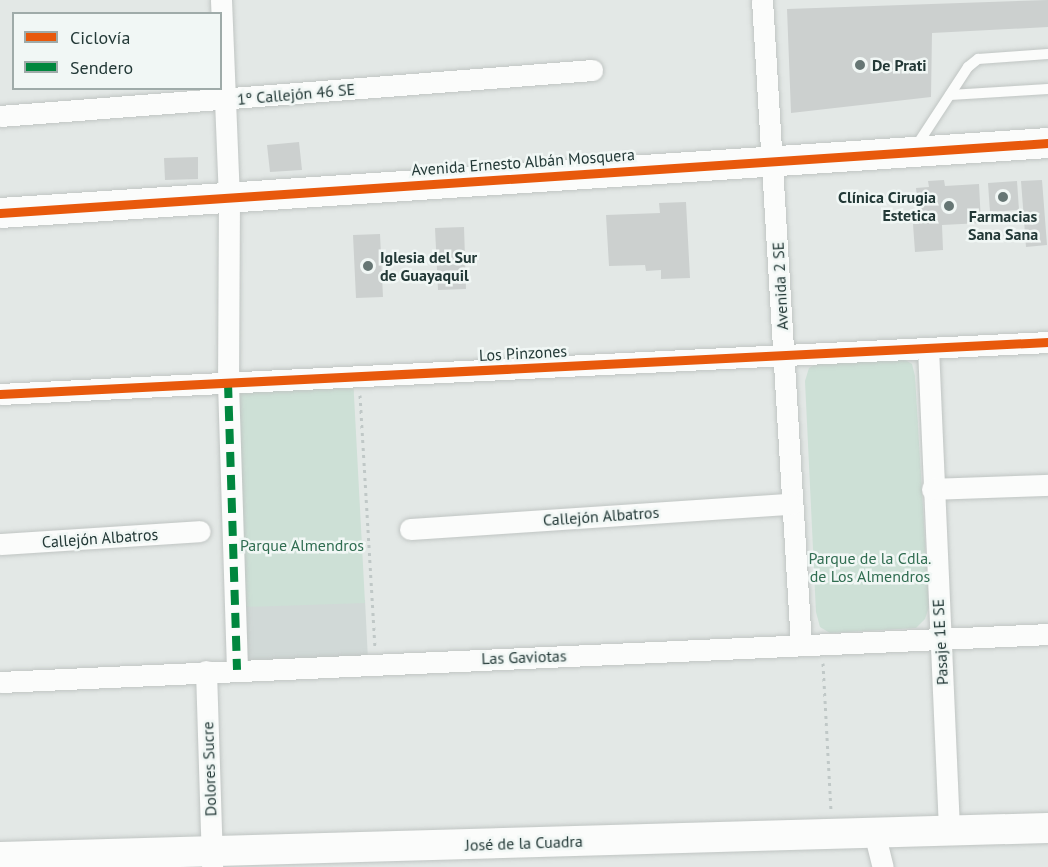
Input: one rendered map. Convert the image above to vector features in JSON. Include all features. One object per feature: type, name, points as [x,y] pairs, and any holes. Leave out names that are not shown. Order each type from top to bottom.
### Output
[{"type":"street","name":"Avenida 2 SE","points":[[762,0],[774,159],[791,504],[801,645]]},
{"type":"street","points":[[222,25],[229,198],[228,383],[237,670]]},
{"type":"street","name":"1º Callejón 46 SE","points":[[0,116],[592,70]]},
{"type":"street","name":"Avenida Ernesto Albán Mosquera","points":[[0,213],[774,159],[1048,143]]},
{"type":"street","name":"Los Pinzones","points":[[0,394],[1048,342]]},
{"type":"street","name":"Pasaje 1E SE","points":[[928,348],[932,489],[949,829]]},
{"type":"street","points":[[932,489],[1048,485]]},
{"type":"street","name":"Callejón Albatros","points":[[410,528],[791,504]]},
{"type":"street","name":"Callejón Albatros","points":[[0,544],[200,531]]},
{"type":"street","name":"Las Gaviotas","points":[[0,682],[1048,634]]},
{"type":"street","name":"Dolores Sucre","points":[[206,671],[212,860]]},
{"type":"street","name":"José de la Cuadra","points":[[0,857],[212,860],[949,829],[1046,833]]},
{"type":"street","points":[[874,832],[884,867]]},
{"type":"lane","points":[[914,151],[968,67],[978,59],[1048,54]]},
{"type":"lane","points":[[950,95],[1048,89]]},
{"type":"path","points":[[358,376],[376,663]]},
{"type":"path","points":[[822,643],[832,833]]},
{"type":"shaded area","points":[[365,600],[368,660],[247,667],[243,606]]},
{"type":"green space","name":"Parque de la Cdla. de Los Almendros","points":[[902,358],[912,364],[915,376],[929,607],[925,619],[916,628],[830,633],[820,627],[816,612],[805,381],[809,368],[821,361]]},
{"type":"green space","name":"Parque Almendros","points":[[353,377],[365,603],[243,607],[237,382]]},
{"type":"building","name":"De Prati","points":[[1048,0],[1048,27],[932,33],[931,97],[791,113],[787,9]]},
{"type":"building","points":[[299,142],[302,170],[270,172],[267,145]]},
{"type":"building","points":[[198,157],[198,179],[165,180],[164,158]]},
{"type":"building","name":"Clínica Cirugia Estetica","points":[[944,180],[945,186],[979,184],[981,223],[942,225],[943,250],[915,252],[913,224],[919,224],[916,188],[929,187],[928,181]]},
{"type":"building","points":[[1042,180],[1047,245],[1026,247],[1021,181]]},
{"type":"building","name":"Farmacias Sana Sana","points":[[1017,181],[1019,210],[990,212],[988,183]]},
{"type":"building","points":[[686,202],[690,278],[661,279],[661,270],[646,271],[645,265],[609,266],[606,215],[660,213],[659,203]]},
{"type":"building","points":[[464,227],[466,289],[438,290],[435,228]]},
{"type":"building","name":"Iglesia del Sur de Guayaquil","points":[[380,234],[383,297],[356,298],[353,235]]},
{"type":"marked path","points":[[228,383],[237,670]]},
{"type":"cycle path","points":[[0,213],[1048,143]]},
{"type":"cycle path","points":[[0,394],[1048,342]]},
{"type":"place","name":"De Prati","points":[[860,65]]},
{"type":"place","name":"Farmacias Sana Sana","points":[[1003,197]]},
{"type":"place","name":"Clínica Cirugia Estetica","points":[[949,206]]},
{"type":"place","name":"Iglesia del Sur de Guayaquil","points":[[368,266]]}]
